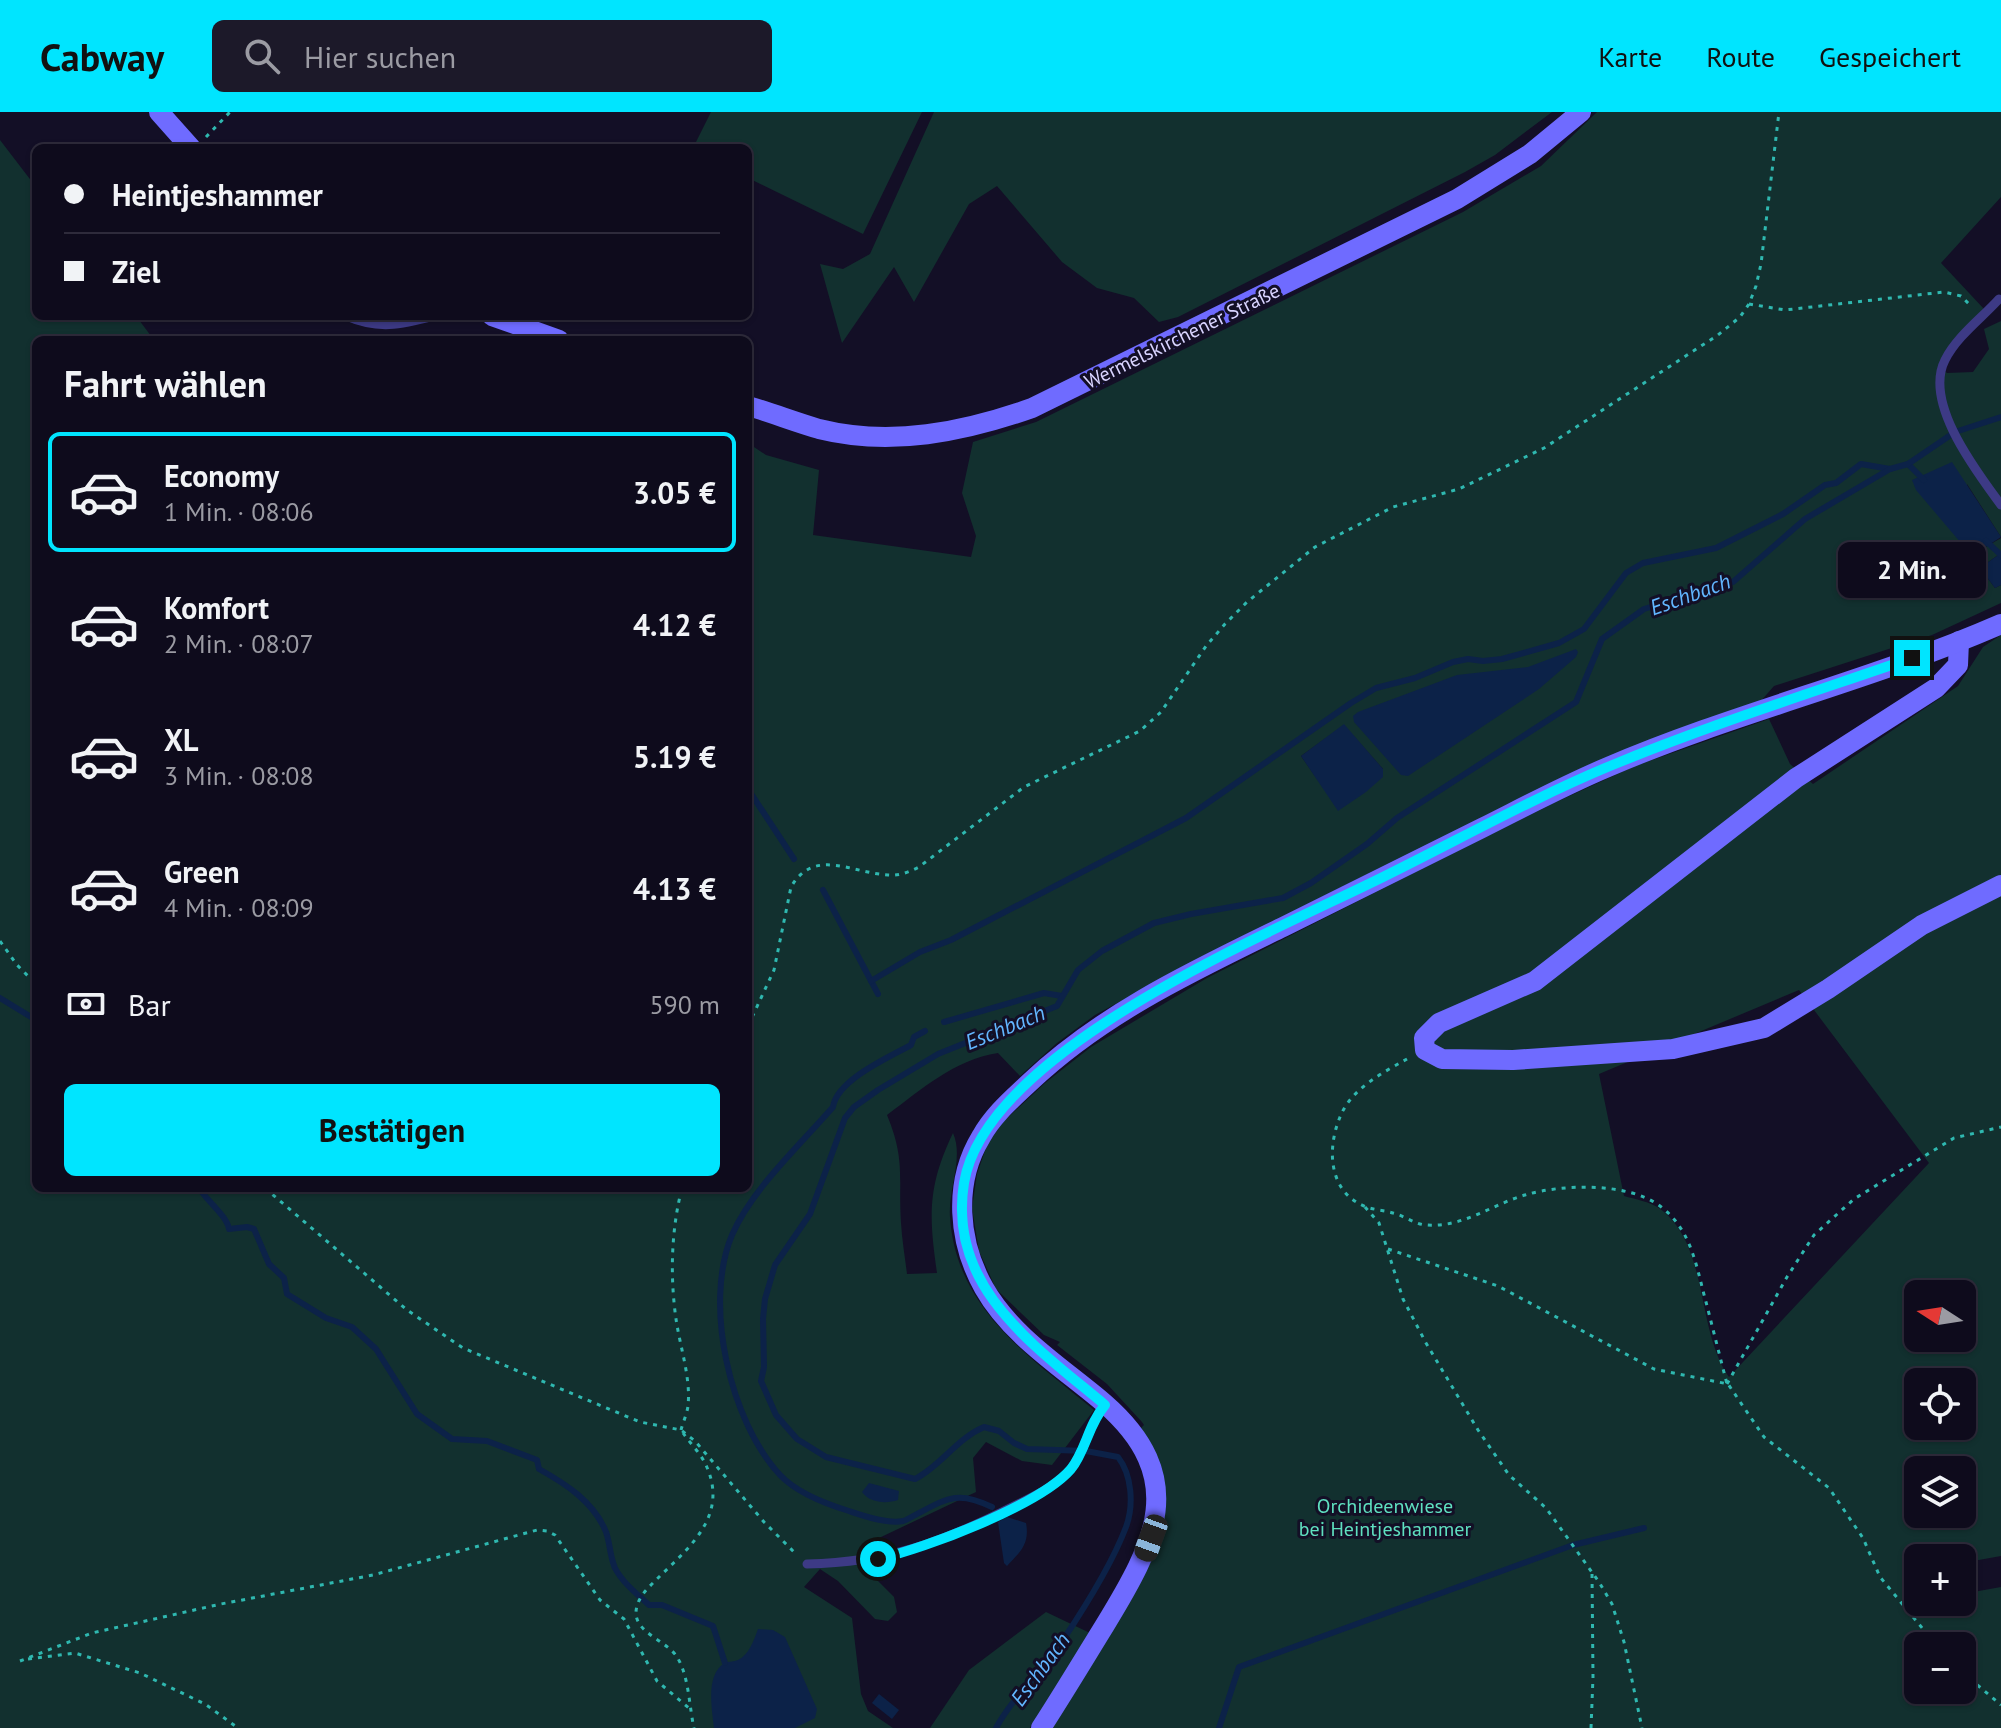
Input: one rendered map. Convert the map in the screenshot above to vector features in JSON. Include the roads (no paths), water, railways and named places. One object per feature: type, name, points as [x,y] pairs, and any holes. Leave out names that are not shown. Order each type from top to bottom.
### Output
[{"type":"main road","points":[[159,112],[199,142]]},
{"type":"main road","name":"Wermelskirchener Straße","points":[[752,407],[821,429],[883,437],[937,434],[987,424],[1068,392],[1457,199],[1530,154],[1581,112]]},
{"type":"main road","points":[[503,320],[548,336]]},
{"type":"main road","points":[[1041,1728],[1145,1554],[1155,1521],[1155,1488],[1145,1451],[1131,1430],[1021,1333],[998,1309],[978,1276],[964,1233],[962,1193],[974,1150],[996,1115],[1052,1061],[1103,1022],[1188,975],[1583,778],[1692,735],[2001,624]]},
{"type":"main road","points":[[1959,641],[1958,665],[1936,688],[1796,778],[1535,981],[1429,1030],[1424,1038],[1425,1050],[1442,1059],[1513,1060],[1673,1049],[1764,1028],[1922,925],[2001,885]]},
{"type":"lane","points":[[1999,299],[1951,351],[1942,369],[1941,395],[1956,437],[2001,505]]},
{"type":"lane","points":[[358,320],[375,326],[410,320]]},
{"type":"lane","points":[[807,1564],[878,1559],[951,1536],[1047,1490],[1069,1471],[1092,1423],[1105,1405]]},
{"type":"water","points":[[1952,462],[2001,537],[1972,556],[1916,490],[1912,480]]},
{"type":"water","points":[[2001,553],[2001,585],[1995,588],[1980,568]]},
{"type":"water","points":[[1576,649],[1576,657],[1539,689],[1408,776],[1401,775],[1354,722],[1353,716],[1358,712],[1457,675],[1528,667]]},
{"type":"water","points":[[1344,724],[1383,769],[1383,777],[1338,811],[1301,756]]},
{"type":"water","points":[[869,1483],[899,1491],[898,1500],[883,1502],[869,1498],[862,1492]]},
{"type":"water","points":[[1007,1517],[1026,1523],[1027,1537],[1007,1566],[998,1522]]},
{"type":"water","points":[[758,1629],[773,1630],[785,1637],[817,1709],[815,1718],[795,1728],[714,1728],[711,1692],[715,1675],[725,1663],[745,1655]]},
{"type":"water","points":[[879,1694],[899,1710],[892,1719],[872,1703]]},
{"type":"waterway","name":"Eschbach","points":[[996,1728],[1063,1640],[1106,1570],[1129,1518],[1129,1481],[1118,1457],[1086,1451],[1027,1449],[999,1431],[984,1427],[965,1438],[915,1479],[826,1457],[797,1439],[776,1415],[761,1381],[765,1299],[775,1265],[810,1214],[845,1118],[854,1107],[878,1090],[938,1054],[1057,1006],[1078,970],[1102,951],[1154,923],[1283,898],[1311,883],[1367,844],[1397,818],[1576,702],[1602,639],[1644,609],[1733,582],[1805,519],[1890,469],[1908,464],[1955,432],[2001,417]]},
{"type":"waterway","points":[[871,981],[920,952],[951,940],[1186,818],[1376,688],[1415,678],[1453,662],[1502,659],[1559,643],[1584,629],[1626,573],[1643,563],[1716,548],[1783,514],[1825,485],[1836,483],[1861,464],[1890,469]]},
{"type":"waterway","points":[[1908,464],[1924,480]]},
{"type":"waterway","points":[[1986,541],[2001,555]]},
{"type":"waterway","points":[[752,795],[794,859]]},
{"type":"waterway","points":[[823,890],[878,994]]},
{"type":"waterway","points":[[944,1022],[1044,993],[1062,996]]},
{"type":"waterway","points":[[0,998],[32,1018]]},
{"type":"waterway","points":[[925,1031],[914,1037],[911,1045],[865,1070],[844,1088],[833,1107],[752,1201],[732,1235],[724,1263],[720,1294],[721,1327],[726,1361],[747,1424],[762,1452],[780,1475],[795,1487],[831,1505],[897,1522],[954,1498],[971,1499],[992,1507]]},
{"type":"waterway","points":[[202,1192],[225,1219],[229,1229],[254,1229],[269,1264],[284,1278],[287,1294],[326,1318],[352,1327],[376,1349],[417,1414],[452,1439],[487,1441],[537,1460],[539,1469],[587,1503],[601,1521],[615,1568],[626,1583],[649,1605],[662,1605],[713,1626],[725,1663]]},
{"type":"waterway","points":[[1219,1728],[1239,1667],[1573,1545],[1644,1528]]},
{"type":"park label","name":"Orchideenwiese bei Heintjeshammer","points":[[1385,1518]]}]
